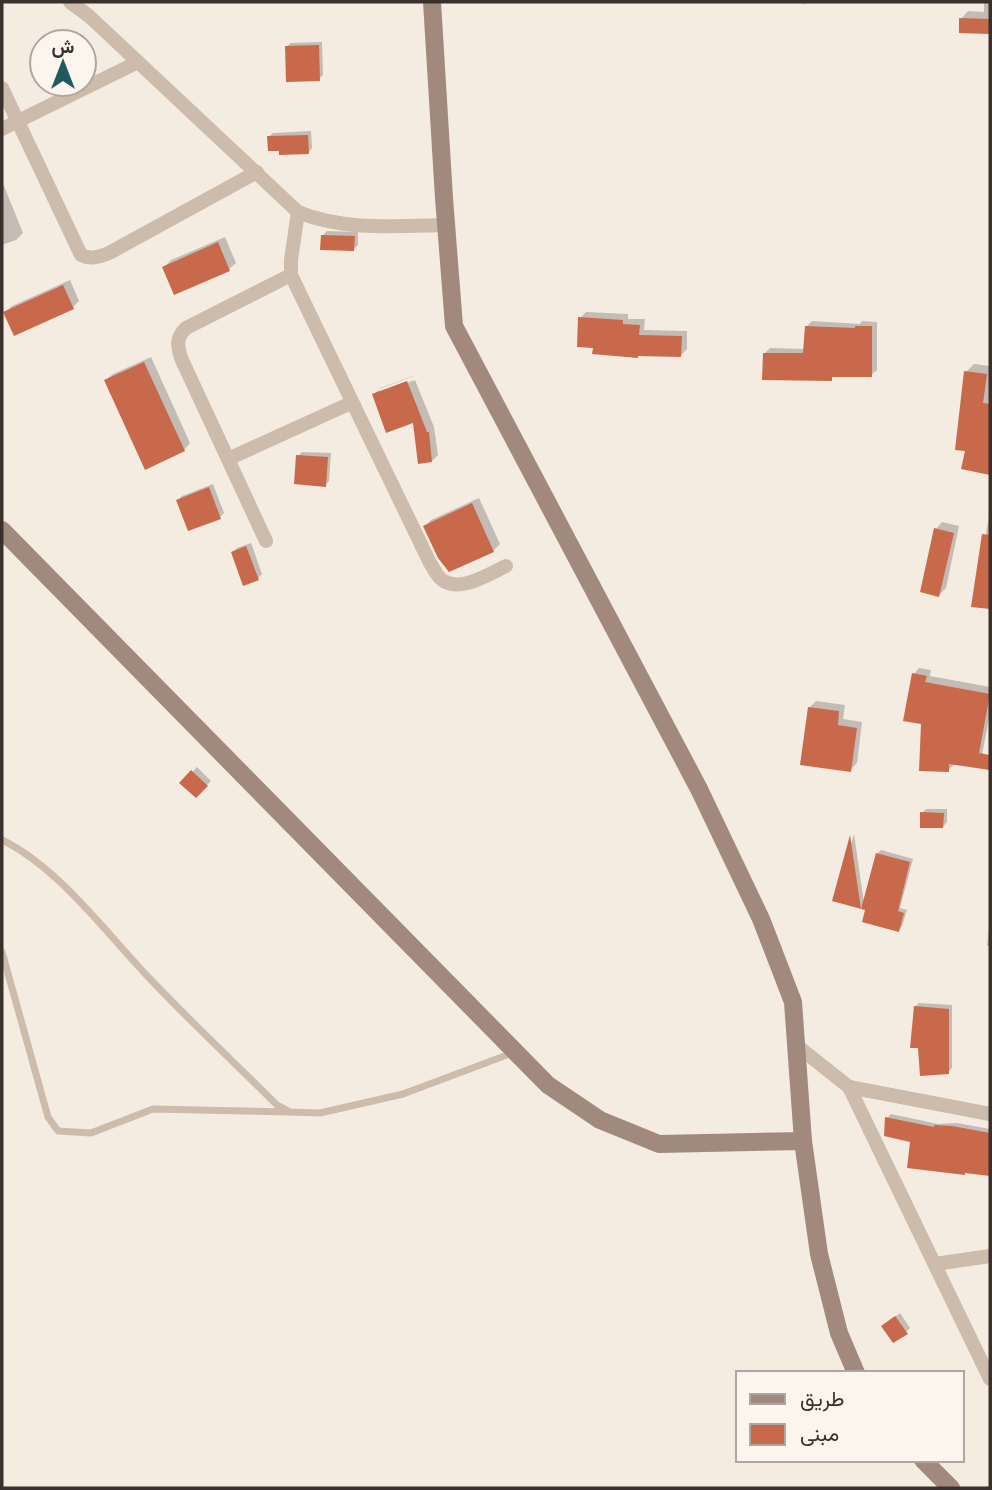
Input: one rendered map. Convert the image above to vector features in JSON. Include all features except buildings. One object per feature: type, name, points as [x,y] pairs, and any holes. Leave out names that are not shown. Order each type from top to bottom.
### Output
[{"type":"main road","points":[[432,2],[454,326],[699,789],[756,907],[793,1002],[803,1141],[820,1254],[839,1333],[855,1371]]},
{"type":"main road","points":[[2,530],[548,1085],[600,1120],[659,1144],[803,1141]]},
{"type":"main road","points":[[925,1462],[951,1488]]},
{"type":"street","points":[[69,2],[89,16],[298,212],[321,222],[343,224],[446,225]]},
{"type":"street","points":[[2,130],[138,62]]},
{"type":"street","points":[[2,88],[81,255],[86,257],[100,257],[111,252],[257,172]]},
{"type":"street","points":[[298,212],[290,260],[291,275],[430,563],[440,579],[449,584],[461,584],[506,566]]},
{"type":"street","points":[[266,541],[181,358],[177,344],[179,334],[186,328],[291,275]]},
{"type":"street","points":[[228,458],[351,403]]},
{"type":"street","points":[[796,1045],[849,1087],[990,1379]]},
{"type":"street","points":[[849,1087],[990,1114]]},
{"type":"street","points":[[935,1264],[990,1256]]},
{"type":"lane","points":[[2,840],[16,847],[58,880],[155,984],[277,1105],[290,1112]]},
{"type":"lane","points":[[2,952],[48,1117],[58,1131],[91,1133],[153,1110],[320,1113],[403,1094],[516,1052]]}]
